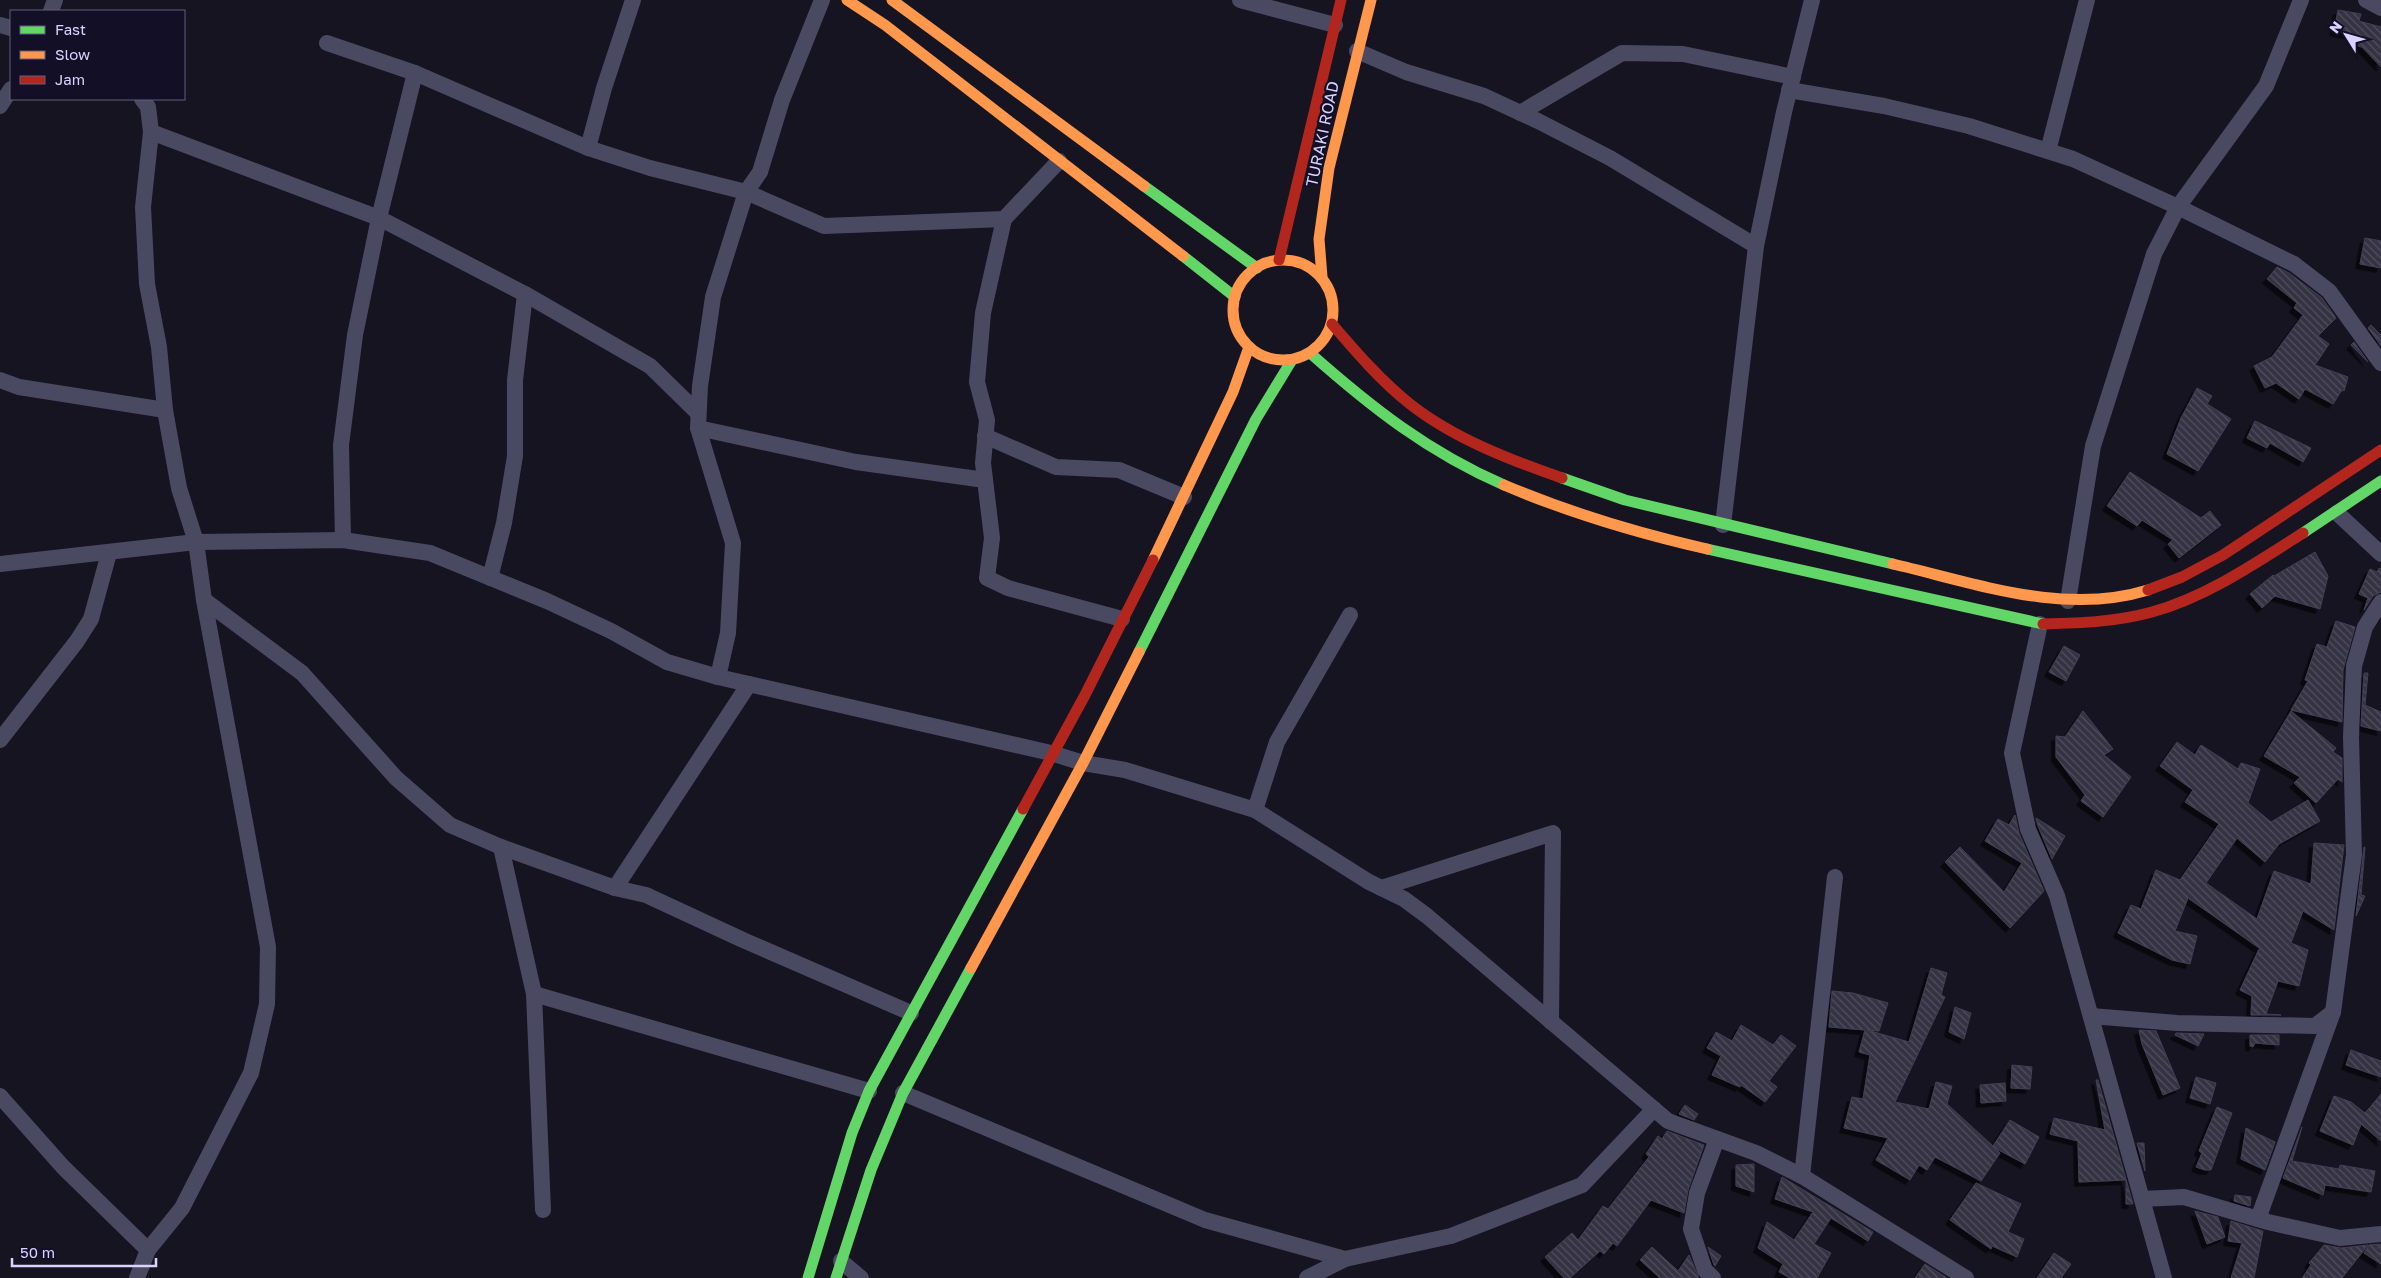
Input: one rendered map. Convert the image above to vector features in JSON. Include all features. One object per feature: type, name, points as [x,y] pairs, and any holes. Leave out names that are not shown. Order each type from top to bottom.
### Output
[{"type":"street","points":[[588,148],[604,88],[633,0]]},
{"type":"street","points":[[718,677],[728,633],[733,543],[698,420],[700,386],[713,297],[746,192],[760,172],[782,100],[822,0]]},
{"type":"street","points":[[847,0],[885,25],[1235,297]]},
{"type":"street","points":[[892,0],[980,67],[1257,268]]},
{"type":"street","points":[[1240,0],[1334,25]]},
{"type":"street","points":[[1280,260],[1341,0]]},
{"type":"street","name":"TURAKI ROAD","points":[[1322,277],[1319,239],[1329,168],[1371,0]]},
{"type":"street","points":[[1723,525],[1756,246],[1791,83],[1812,0]]},
{"type":"street","points":[[2048,151],[2087,0]]},
{"type":"street","points":[[2068,601],[2094,446],[2154,254],[2178,207],[2266,86],[2301,0]]},
{"type":"street","points":[[2366,0],[2381,8]]},
{"type":"street","points":[[327,43],[416,73],[588,148],[650,168],[746,192],[824,226],[1004,219]]},
{"type":"street","points":[[1357,51],[1406,72],[1484,96],[1520,113],[1610,158],[1756,246]]},
{"type":"street","points":[[1520,113],[1622,53],[1683,54],[1791,83],[1969,126],[2073,159],[2178,207],[2294,264],[2329,291],[2381,363]]},
{"type":"street","points":[[343,540],[341,445],[355,335],[379,218],[416,73]]},
{"type":"street","points":[[0,106],[10,91]]},
{"type":"street","points":[[137,1278],[148,1250],[182,1208],[251,1073],[266,1004],[268,946],[204,600],[196,542],[179,488],[165,410],[159,347],[147,284],[143,207],[151,132],[148,107],[143,100]]},
{"type":"street","points":[[151,132],[379,218],[525,294],[650,366],[698,420],[856,462],[985,480]]},
{"type":"street","points":[[1059,161],[1004,219],[983,313],[977,382],[987,420],[983,463],[992,538],[987,578],[1008,588],[1122,619]]},
{"type":"street","points":[[1280,260],[1303,264],[1322,277],[1333,299],[1332,324],[1310,353],[1292,360],[1269,359],[1249,347],[1240,336],[1235,324],[1233,311],[1235,297],[1243,280],[1257,268],[1280,260]]},
{"type":"street","points":[[490,578],[504,523],[515,456],[515,380],[525,294]]},
{"type":"street","points":[[1332,324],[1368,365],[1410,404],[1456,433],[1538,469],[1625,500],[1723,525],[2030,596],[2068,601],[2119,597],[2154,587],[2188,574],[2229,551],[2381,450]]},
{"type":"street","points":[[808,1278],[846,1150],[869,1091],[1085,695],[1184,497],[1233,392],[1249,347]]},
{"type":"street","points":[[1310,353],[1348,388],[1423,444],[1488,478],[1556,507],[1649,536],[2040,624],[2079,623],[2134,616],[2180,603],[2228,579],[2337,513],[2381,481]]},
{"type":"street","points":[[836,1278],[871,1170],[904,1093],[1083,763],[1256,419],[1292,360]]},
{"type":"street","points":[[0,380],[19,387],[165,410]]},
{"type":"street","points":[[985,436],[1056,467],[1119,470],[1184,497]]},
{"type":"street","points":[[2337,513],[2381,554]]},
{"type":"street","points":[[0,564],[196,542],[343,540],[430,553],[610,631],[667,662],[718,677],[1052,753],[1083,763],[1125,770],[1256,810],[1381,888],[1404,899],[1427,916],[1668,1121],[1756,1153],[1802,1176],[1966,1278]]},
{"type":"street","points":[[0,740],[76,642],[91,619],[109,553]]},
{"type":"street","points":[[204,600],[302,673],[396,778],[450,825],[501,847],[615,888],[646,895],[743,940],[911,1012]]},
{"type":"street","points":[[2258,1219],[2333,1012],[2354,855],[2351,737],[2354,666],[2365,627],[2381,602]]},
{"type":"street","points":[[1256,810],[1278,742],[1350,615]]},
{"type":"street","points":[[2040,624],[2012,752],[2028,830],[2057,896],[2164,1278]]},
{"type":"street","points":[[615,888],[749,684]]},
{"type":"street","points":[[1381,888],[1553,833],[1551,1022]]},
{"type":"street","points":[[501,847],[534,994],[543,1210]]},
{"type":"street","points":[[1802,1176],[1835,877]]},
{"type":"street","points":[[534,994],[869,1091]]},
{"type":"street","points":[[2091,1016],[2177,1023],[2315,1026],[2333,1012]]},
{"type":"street","points":[[904,1093],[1205,1220],[1345,1259]]},
{"type":"street","points":[[0,1096],[63,1167],[148,1250]]},
{"type":"street","points":[[1307,1278],[1345,1259],[1451,1236],[1582,1185],[1654,1109]]},
{"type":"street","points":[[1713,1278],[1705,1270],[1691,1229],[1696,1193],[1717,1139]]},
{"type":"street","points":[[2142,1199],[2184,1197],[2258,1219],[2340,1238],[2381,1234]]},
{"type":"street","points":[[841,1261],[861,1278]]},
{"type":"building","points":[[2338,10],[2361,14],[2359,21],[2381,27],[2381,67],[2362,47],[2358,46],[2360,37],[2334,31]]},
{"type":"building","points":[[2365,238],[2381,241],[2381,268],[2360,264]]},
{"type":"building","points":[[2277,267],[2289,273],[2322,298],[2336,318],[2318,336],[2329,344],[2315,365],[2348,377],[2344,391],[2342,390],[2333,404],[2305,389],[2299,399],[2276,383],[2265,388],[2254,366],[2272,357],[2303,315],[2294,308],[2297,303],[2267,279]]},
{"type":"building","points":[[2371,325],[2381,335],[2381,346],[2368,328]]},
{"type":"building","points":[[2354,342],[2368,362],[2351,345]]},
{"type":"building","points":[[2197,388],[2212,396],[2207,404],[2231,419],[2198,471],[2167,454],[2181,418]]},
{"type":"building","points":[[2255,421],[2311,448],[2303,462],[2270,443],[2267,448],[2247,438]]},
{"type":"building","points":[[2130,472],[2201,518],[2210,511],[2221,525],[2179,558],[2168,544],[2173,540],[2142,520],[2137,526],[2107,506]]},
{"type":"building","points":[[2315,552],[2328,576],[2320,609],[2275,596],[2262,608],[2250,594],[2273,575]]},
{"type":"building","points":[[2379,568],[2381,569],[2381,592],[2373,596],[2364,610],[2368,598],[2359,594],[2370,569],[2377,572]]},
{"type":"building","points":[[2336,621],[2355,627],[2343,670],[2342,722],[2291,710],[2308,681],[2305,680],[2317,644],[2327,647]]},
{"type":"building","points":[[2064,646],[2080,655],[2066,681],[2049,672]]},
{"type":"building","points":[[2364,673],[2368,673],[2365,705],[2381,712],[2381,731],[2361,726]]},
{"type":"building","points":[[2083,711],[2113,749],[2104,755],[2131,777],[2103,817],[2081,801],[2085,795],[2056,757],[2056,736],[2065,737]]},
{"type":"building","points":[[2291,711],[2336,748],[2333,752],[2342,758],[2342,782],[2338,779],[2316,803],[2294,783],[2300,777],[2264,756]]},
{"type":"building","points":[[2177,742],[2195,755],[2201,745],[2238,769],[2241,763],[2260,769],[2248,803],[2271,822],[2308,800],[2320,821],[2279,844],[2265,862],[2237,838],[2206,883],[2257,919],[2274,871],[2311,884],[2314,843],[2344,845],[2334,930],[2303,911],[2291,943],[2308,950],[2299,986],[2278,981],[2266,1014],[2281,1015],[2251,1015],[2252,996],[2240,990],[2259,949],[2262,950],[2188,898],[2175,931],[2197,936],[2190,964],[2172,960],[2118,933],[2131,905],[2141,909],[2156,870],[2180,880],[2219,824],[2185,802],[2193,790],[2160,766]]},
{"type":"building","points":[[2015,815],[2019,833],[2044,891],[2010,928],[1945,862],[1960,847],[2004,892],[2022,863],[1985,841],[1998,819],[2009,825]]},
{"type":"building","points":[[2036,818],[2065,836],[2052,859],[2038,826]]},
{"type":"building","points":[[2364,847],[2361,895],[2365,896],[2356,916]]},
{"type":"building","points":[[1931,968],[1947,973],[1941,995],[1945,997],[1895,1102],[1929,1109],[1936,1082],[1952,1086],[1947,1104],[1993,1146],[2010,1120],[2039,1137],[2025,1164],[1995,1148],[2000,1153],[1981,1181],[1935,1157],[1927,1170],[1919,1165],[1910,1180],[1876,1160],[1888,1138],[1844,1128],[1852,1097],[1863,1099],[1870,1055],[1859,1052],[1865,1030],[1829,1027],[1832,991],[1853,993],[1888,1003],[1879,1031],[1867,1030],[1909,1042]]},
{"type":"building","points":[[1955,1007],[1971,1013],[1964,1039],[1949,1032]]},
{"type":"building","points":[[1741,1025],[1773,1045],[1781,1035],[1796,1046],[1769,1081],[1777,1087],[1765,1102],[1741,1085],[1740,1087],[1712,1075],[1721,1056],[1707,1048],[1716,1032],[1732,1041]]},
{"type":"building","points":[[2139,1030],[2156,1031],[2180,1088],[2163,1095],[2142,1044]]},
{"type":"building","points":[[2176,1033],[2204,1034],[2198,1046],[2175,1035]]},
{"type":"building","points":[[2250,1035],[2279,1035],[2279,1045],[2255,1043],[2253,1047],[2250,1046]]},
{"type":"building","points":[[2351,1050],[2381,1061],[2381,1077],[2346,1065]]},
{"type":"building","points":[[2012,1065],[2032,1067],[2030,1089],[2011,1088]]},
{"type":"building","points":[[2196,1077],[2216,1083],[2210,1104],[2190,1098]]},
{"type":"building","points":[[2096,1080],[2098,1080],[2133,1204],[2126,1204],[2126,1180],[2079,1182],[2078,1141],[2050,1134],[2054,1118],[2105,1130]]},
{"type":"building","points":[[2005,1083],[2006,1101],[1981,1103],[1980,1085]]},
{"type":"building","points":[[2381,1094],[2381,1141],[2361,1124],[2353,1145],[2320,1131],[2334,1096],[2351,1102],[2365,1113]]},
{"type":"building","points":[[1685,1105],[1698,1114],[1694,1120],[1679,1114]]},
{"type":"building","points":[[2217,1107],[2232,1113],[2211,1170],[2205,1170],[2196,1167],[2202,1153],[2199,1151]]},
{"type":"building","points":[[2302,1127],[2292,1161],[2339,1169],[2340,1165],[2375,1171],[2371,1192],[2325,1185],[2323,1195],[2283,1178]]},
{"type":"building","points":[[2246,1128],[2275,1142],[2265,1170],[2241,1159]]},
{"type":"building","points":[[1667,1131],[1704,1145],[1688,1190],[1684,1213],[1651,1200],[1617,1246],[1613,1243],[1604,1254],[1600,1251],[1570,1278],[1564,1278],[1545,1257],[1572,1233],[1578,1240],[1603,1206],[1608,1209],[1649,1157],[1646,1154],[1658,1136],[1662,1139]]},
{"type":"building","points":[[2137,1143],[2144,1143],[2145,1171]]},
{"type":"building","points":[[1754,1164],[1754,1192],[1736,1186],[1736,1165]]},
{"type":"building","points":[[1782,1177],[1873,1232],[1868,1241],[1831,1218],[1814,1244],[1831,1253],[1817,1278],[1790,1278],[1779,1272],[1783,1264],[1758,1248],[1767,1222],[1794,1240],[1813,1212],[1775,1199]]},
{"type":"building","points":[[1976,1183],[2021,1204],[2008,1232],[2024,1239],[2017,1257],[1992,1246],[1991,1249],[1950,1220]]},
{"type":"building","points":[[2235,1195],[2251,1197],[2250,1206],[2234,1201]]},
{"type":"building","points":[[2195,1211],[2218,1217],[2225,1237],[2207,1244]]},
{"type":"building","points":[[2231,1221],[2263,1231],[2254,1278],[2231,1278],[2242,1243],[2228,1241]]},
{"type":"building","points":[[2381,1244],[2381,1264],[2364,1253],[2369,1245]]},
{"type":"building","points":[[2324,1245],[2341,1248],[2368,1245],[2342,1278],[2302,1278],[2311,1265],[2309,1263]]},
{"type":"building","points":[[1652,1247],[1678,1271],[1689,1255],[1699,1278],[1660,1278],[1640,1260]]},
{"type":"building","points":[[1708,1247],[1721,1256],[1715,1266],[1714,1265]]},
{"type":"building","points":[[2054,1253],[2071,1264],[2061,1278],[2037,1278]]},
{"type":"building","points":[[1925,1264],[1947,1278],[1915,1278]]},
{"type":"traffic: fast","points":[[1144,186],[1257,268]]},
{"type":"traffic: fast","points":[[1183,256],[1235,297]]},
{"type":"traffic: fast","points":[[1310,353],[1355,392],[1401,427],[1450,458],[1504,485]]},
{"type":"traffic: fast","points":[[1139,652],[1256,419],[1292,360]]},
{"type":"traffic: fast","points":[[1562,478],[1625,500],[1893,564]]},
{"type":"traffic: fast","points":[[2303,533],[2381,481]]},
{"type":"traffic: fast","points":[[1707,549],[2043,624]]},
{"type":"traffic: fast","points":[[808,1278],[852,1133],[869,1091],[1023,809]]},
{"type":"traffic: fast","points":[[836,1278],[871,1170],[903,1093],[971,968]]},
{"type":"traffic: slow","points":[[847,0],[885,25],[1183,256]]},
{"type":"traffic: slow","points":[[892,0],[1144,186]]},
{"type":"traffic: slow","points":[[1322,277],[1319,239],[1329,168],[1371,0]]},
{"type":"traffic: slow","points":[[1283,260],[1302,264],[1318,275],[1329,291],[1333,310],[1329,329],[1318,345],[1302,356],[1283,360],[1264,356],[1248,345],[1237,329],[1233,310],[1237,291],[1248,275],[1264,264],[1283,260]]},
{"type":"traffic: slow","points":[[1153,560],[1233,392],[1249,347]]},
{"type":"traffic: slow","points":[[1504,485],[1554,505],[1604,521],[1707,549]]},
{"type":"traffic: slow","points":[[1893,564],[2020,594],[2052,598],[2084,600],[2116,597],[2148,590]]},
{"type":"traffic: slow","points":[[971,968],[1083,763],[1139,652]]},
{"type":"traffic: jam","points":[[1279,260],[1341,0]]},
{"type":"traffic: jam","points":[[1332,324],[1379,376],[1399,395],[1427,416],[1463,438],[1522,464],[1562,478]]},
{"type":"traffic: jam","points":[[2148,590],[2182,577],[2223,555],[2381,450]]},
{"type":"traffic: jam","points":[[2043,624],[2111,620],[2172,606],[2230,578],[2303,533]]},
{"type":"traffic: jam","points":[[1023,809],[1085,695],[1153,560]]}]
